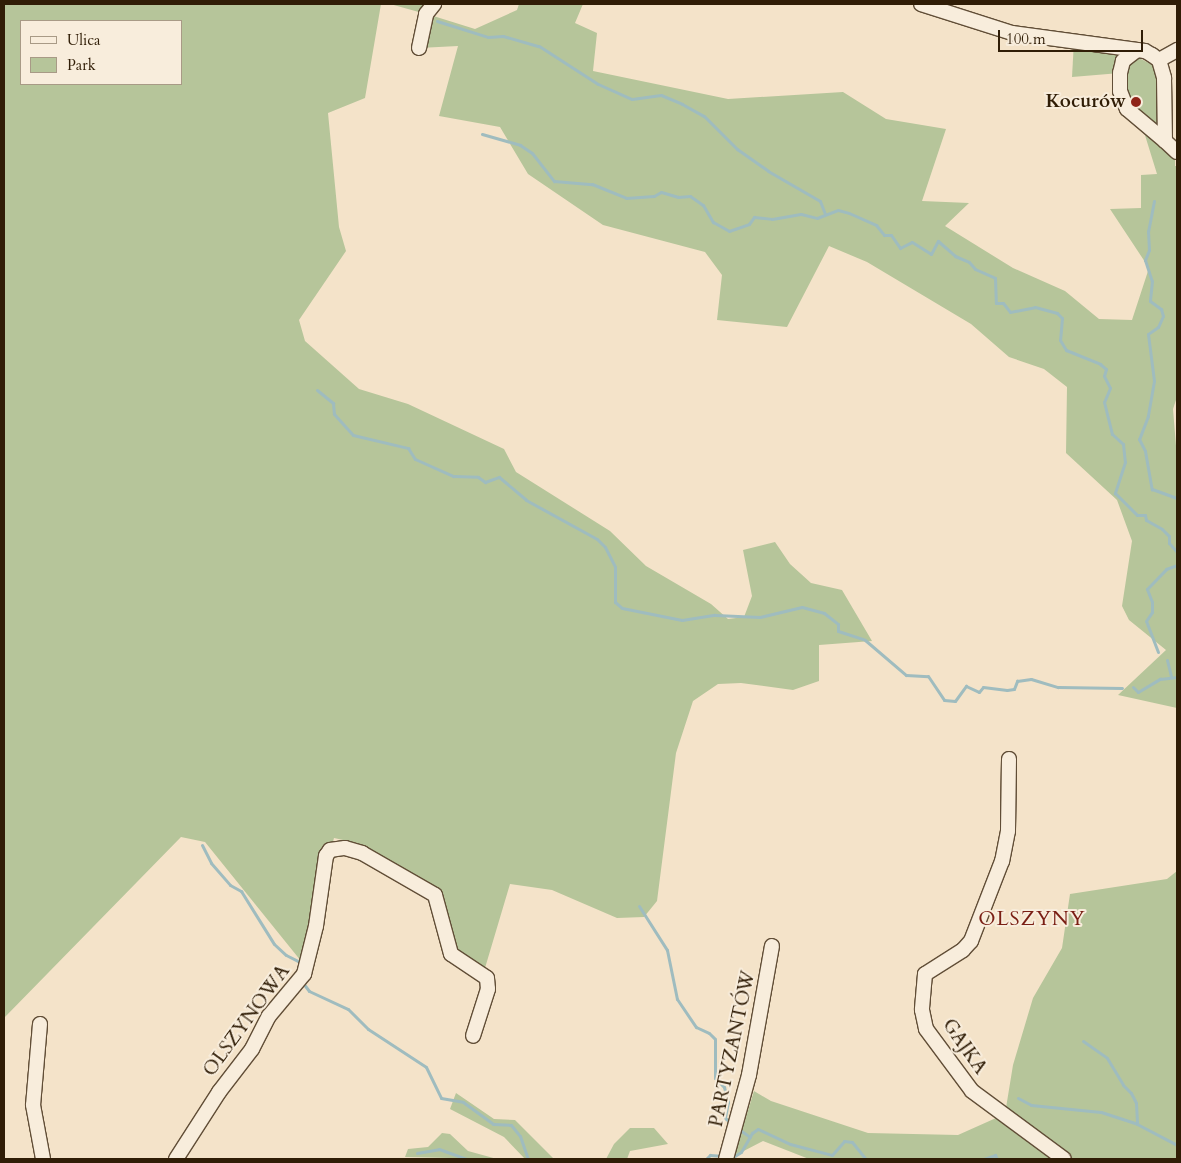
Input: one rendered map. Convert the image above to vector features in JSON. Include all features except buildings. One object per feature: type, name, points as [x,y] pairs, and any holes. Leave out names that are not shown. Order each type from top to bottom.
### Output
[{"type":"street","points":[[419,48],[426,14],[434,4]]},
{"type":"street","points":[[921,4],[1012,33],[1145,51],[1159,60],[1164,78],[1165,141]]},
{"type":"street","points":[[1137,50],[1124,61],[1120,73],[1120,91],[1127,109],[1177,152]]},
{"type":"street","points":[[1159,60],[1177,50]]},
{"type":"street","name":"GAJKA","points":[[1009,759],[1008,831],[1002,861],[971,941],[925,974],[922,1010],[926,1029],[972,1091],[1064,1159]]},
{"type":"street","name":"OLSZYNOWA","points":[[176,1159],[219,1092],[252,1049],[269,1016],[304,974],[316,926],[326,856],[330,850],[345,848],[362,853],[435,895],[451,954],[487,978],[488,989],[473,1036]]},
{"type":"street","name":"PARTYZANTÓW","points":[[726,1159],[749,1075],[769,976],[772,946]]},
{"type":"street","points":[[40,1024],[33,1105],[43,1159]]},
{"type":"green space","points":[[4,4],[381,4],[365,98],[328,113],[339,227],[346,251],[299,320],[305,341],[359,389],[408,404],[504,449],[516,472],[610,531],[646,566],[711,604],[728,619],[744,617],[752,596],[743,550],[775,542],[790,564],[811,583],[842,590],[872,641],[819,645],[819,681],[793,690],[741,683],[718,684],[693,701],[676,753],[657,901],[644,917],[617,918],[552,890],[510,884],[485,968],[451,948],[444,899],[357,843],[334,838],[301,961],[205,842],[181,837],[4,1018]]},
{"type":"green space","points":[[390,4],[434,4],[427,14],[475,29],[517,10],[519,4],[583,4],[575,23],[597,33],[593,71],[728,99],[843,92],[886,119],[946,129],[922,201],[969,203],[945,226],[1013,268],[1065,291],[1099,319],[1132,320],[1149,268],[1110,209],[1141,208],[1141,175],[1157,174],[1144,132],[1175,156],[1175,166],[1177,166],[1177,397],[1173,409],[1177,458],[1177,708],[1118,695],[1166,650],[1129,620],[1122,606],[1132,541],[1117,500],[1066,453],[1067,387],[1044,369],[1009,357],[971,324],[867,262],[829,246],[787,327],[717,320],[722,275],[705,252],[603,225],[528,174],[500,127],[439,116],[458,46],[419,48],[426,14]]},
{"type":"green space","points":[[1074,41],[1124,48],[1120,73],[1072,77]]},
{"type":"green space","points":[[1137,57],[1153,65],[1158,78],[1160,130],[1134,109],[1125,88],[1127,65]]},
{"type":"green space","points":[[1177,871],[1177,1159],[809,1159],[763,1141],[734,1156],[754,1091],[771,1101],[868,1133],[958,1135],[1005,1114],[1013,1065],[1033,998],[1062,948],[1070,894],[1167,879]]},
{"type":"green space","points":[[456,1093],[494,1119],[515,1120],[554,1159],[525,1159],[504,1137],[450,1109]]},
{"type":"green space","points":[[630,1128],[654,1128],[668,1144],[630,1151],[627,1159],[606,1159],[614,1144]]},
{"type":"green space","points":[[442,1133],[450,1134],[468,1151],[497,1159],[405,1157],[408,1149],[428,1147]]},
{"type":"waterway","points":[[437,21],[488,37],[503,36],[539,46],[598,84],[632,99],[661,95],[682,104],[704,116],[737,149],[768,171],[820,201],[825,214]]},
{"type":"waterway","points":[[482,134],[520,145],[532,153],[554,181],[592,184],[626,198],[654,196],[661,192],[678,197],[690,196],[703,205],[713,222],[729,231],[749,224],[754,217],[772,219],[801,214],[817,218],[838,210],[876,225],[884,235],[891,235],[900,248],[912,242],[931,254],[938,241],[955,256],[969,262],[975,269],[995,278],[996,303],[1003,303],[1010,312],[1035,307],[1057,313],[1062,318],[1060,340],[1066,350],[1100,364],[1106,369],[1104,376],[1110,388],[1104,402],[1112,434],[1123,444],[1125,462],[1115,493],[1137,515],[1145,515],[1146,520],[1162,529],[1169,536],[1169,543],[1177,552]]},
{"type":"waterway","points":[[1154,201],[1148,231],[1149,250],[1145,260],[1152,281],[1150,301],[1161,309],[1163,316],[1158,327],[1148,334],[1154,381],[1148,416],[1139,439],[1145,451],[1152,489],[1177,498]]},
{"type":"waterway","points":[[317,390],[333,403],[334,414],[353,435],[408,448],[415,459],[453,476],[478,477],[485,482],[499,477],[526,500],[597,539],[605,547],[615,567],[615,602],[622,608],[682,620],[715,615],[760,617],[802,607],[824,613],[838,624],[838,631],[865,640],[906,675],[928,676],[944,700],[955,701],[966,686],[979,692],[983,687],[1007,690],[1014,689],[1017,681],[1031,679],[1058,687],[1122,688]]},
{"type":"waterway","points":[[1158,652],[1146,621],[1152,612],[1152,602],[1147,589],[1166,569],[1177,565]]},
{"type":"waterway","points":[[1167,660],[1171,676]]},
{"type":"waterway","points":[[1133,687],[1138,692],[1160,679],[1177,677]]},
{"type":"waterway","points":[[202,845],[211,863],[230,885],[241,891],[274,944],[286,955],[302,963]]},
{"type":"waterway","points":[[639,906],[667,950],[677,999],[696,1027],[709,1033],[715,1039],[715,1078],[724,1087],[728,1102],[725,1118],[731,1123]]},
{"type":"waterway","points":[[303,983],[309,991],[348,1009],[368,1029],[426,1067],[441,1098],[463,1102],[493,1124],[511,1125],[520,1136],[528,1159]]},
{"type":"waterway","points":[[1083,1041],[1107,1058],[1123,1085],[1131,1093],[1136,1103],[1137,1124]]},
{"type":"waterway","points":[[1018,1098],[1031,1105],[1101,1112],[1137,1124],[1177,1145]]},
{"type":"waterway","points":[[733,1157],[741,1152],[752,1133],[758,1129],[790,1144],[832,1155],[844,1141],[852,1142],[866,1159]]},
{"type":"waterway","points":[[740,1130],[750,1137]]},
{"type":"waterway","points":[[417,1153],[439,1149],[466,1159]]},
{"type":"waterway","points":[[706,1159],[710,1155],[723,1156]]},
{"type":"waterway","points":[[984,1159],[995,1155],[997,1159]]},
{"type":"place","name":"Kocurów","points":[[1136,102]]},
{"type":"district","name":"OLSZYNY","points":[[1032,918]]}]
